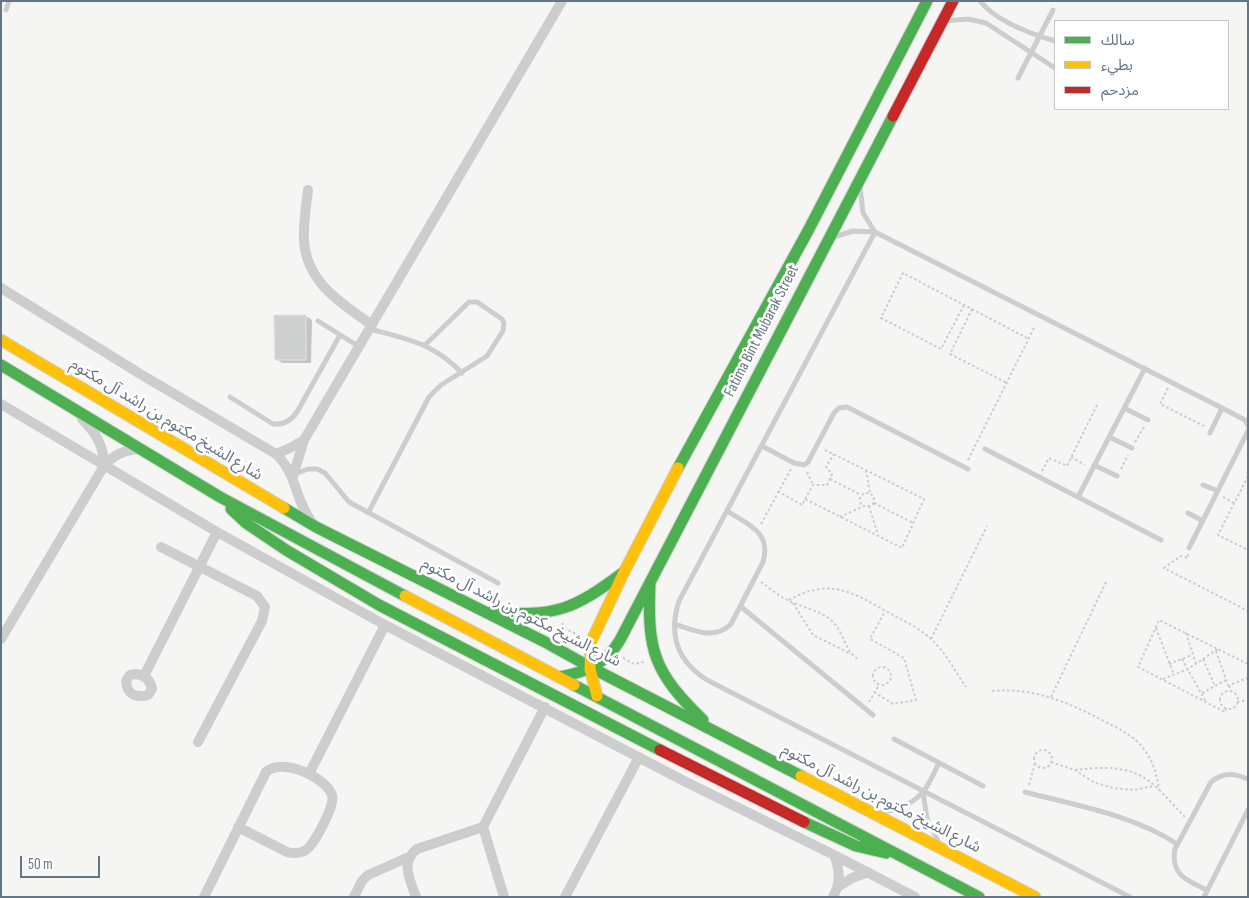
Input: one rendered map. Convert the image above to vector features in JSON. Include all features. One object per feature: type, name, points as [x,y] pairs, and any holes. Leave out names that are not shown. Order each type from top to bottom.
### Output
[{"type":"main road","name":"Fatima Bint Mubarak Street","points":[[597,696],[592,682],[589,650],[600,641],[598,627],[624,572],[680,463],[809,229],[927,1]]},
{"type":"main road","name":"Fatima Bint Mubarak Street","points":[[560,677],[575,674],[598,663],[612,653],[620,640],[860,176],[953,1]]},
{"type":"main road","name":"شارع الشيخ مكتوم بن راشد آل مكتوم","points":[[1,340],[316,527],[485,612],[542,650],[590,666],[1035,897]]},
{"type":"main road","points":[[1,365],[220,497],[358,572],[979,897]]},
{"type":"main road","points":[[220,497],[236,515],[256,530],[317,570],[379,606],[800,820],[856,846],[882,853],[896,853]]},
{"type":"main road","points":[[485,612],[534,615],[555,612],[584,602],[624,572]]},
{"type":"main road","points":[[650,582],[649,631],[656,660],[672,687],[713,730]]},
{"type":"main road","points":[[600,641],[614,643],[620,640]]},
{"type":"main road","points":[[513,652],[542,650]]},
{"type":"main road","points":[[635,717],[627,703],[630,696],[640,692]]},
{"type":"street","points":[[292,476],[304,440],[562,1]]},
{"type":"street","points":[[308,190],[304,239],[309,265],[324,288],[333,297],[371,327]]},
{"type":"street","points":[[1,288],[142,375],[276,454],[287,466],[299,500],[316,527]]},
{"type":"street","points":[[1,404],[217,532],[385,625],[915,897]]},
{"type":"street","points":[[69,405],[98,436],[103,451],[104,466]]},
{"type":"street","points":[[276,454],[304,440]]},
{"type":"street","points":[[3,634],[104,466],[116,455],[124,451],[140,449]]},
{"type":"street","points":[[144,676],[217,532]]},
{"type":"street","points":[[161,547],[257,596],[264,607],[265,614],[198,742]]},
{"type":"street","points":[[309,774],[385,625]]},
{"type":"street","points":[[354,897],[362,881],[368,875],[409,857],[418,849],[483,827],[546,707]]},
{"type":"street","points":[[565,897],[639,757]]},
{"type":"street","points":[[204,897],[238,827],[266,772],[270,768],[274,766],[286,767],[309,774],[327,787],[332,796],[332,806],[312,843],[308,849],[294,854],[238,827]]},
{"type":"street","points":[[483,827],[504,897]]},
{"type":"street","points":[[833,897],[839,886],[839,870],[834,854]]},
{"type":"street","points":[[409,857],[407,869],[416,897]]},
{"type":"street","points":[[839,886],[852,878],[868,872]]},
{"type":"lane","points":[[6,10],[10,1]]},
{"type":"lane","points":[[980,1],[985,8],[998,16],[1039,36],[1054,41]]},
{"type":"lane","points":[[1018,78],[1053,10]]},
{"type":"lane","points":[[991,26],[998,16]]},
{"type":"lane","points":[[942,22],[974,20],[991,26],[1054,67]]},
{"type":"lane","points":[[860,176],[863,212],[875,232]]},
{"type":"lane","points":[[827,241],[846,232],[875,232],[1242,418],[1248,426]]},
{"type":"lane","points":[[875,232],[679,602],[674,624],[674,635],[682,657],[698,674],[923,792],[1130,897]]},
{"type":"lane","points":[[368,514],[424,404],[441,385],[482,360],[494,346],[504,327],[504,323],[499,316],[477,302],[469,302],[425,345]]},
{"type":"lane","points":[[318,321],[358,346]]},
{"type":"lane","points":[[371,327],[425,345],[451,362],[462,373]]},
{"type":"lane","points":[[230,397],[273,424],[287,423],[297,412],[340,335]]},
{"type":"lane","points":[[1078,497],[1145,368]]},
{"type":"lane","points":[[762,446],[794,463],[804,465],[808,462],[836,410],[847,407],[966,468]]},
{"type":"lane","points":[[1124,408],[1148,420]]},
{"type":"lane","points":[[1210,431],[1222,408]]},
{"type":"lane","points":[[1189,548],[1248,431]]},
{"type":"lane","points":[[1109,437],[1132,448]]},
{"type":"lane","points":[[985,449],[1161,540]]},
{"type":"lane","points":[[1093,467],[1117,476]]},
{"type":"lane","points":[[292,476],[308,469],[317,469],[325,473],[349,502],[368,514],[498,582]]},
{"type":"lane","points":[[1203,485],[1217,493]]},
{"type":"lane","points":[[674,624],[706,633],[716,633],[727,628],[731,624],[763,562],[765,551],[763,540],[757,530],[727,512]]},
{"type":"lane","points":[[1188,513],[1203,521]]},
{"type":"lane","points":[[740,606],[873,715]]},
{"type":"lane","points":[[894,739],[983,786]]},
{"type":"lane","points":[[874,813],[901,807],[923,792],[939,763]]},
{"type":"lane","points":[[1207,890],[1185,879],[1177,870],[1174,860],[1177,844],[1208,786],[1215,779],[1229,774],[1240,775],[1248,779]]},
{"type":"lane","points":[[923,792],[924,810],[930,828],[946,850]]},
{"type":"lane","points":[[1026,793],[1135,822],[1177,844]]},
{"type":"lane","points":[[1204,897],[1248,810]]},
{"type":"path","points":[[964,305],[941,350],[880,318],[903,273],[1029,339]]},
{"type":"path","points":[[972,309],[950,354],[1007,383]]},
{"type":"path","points":[[966,468],[1034,328]]},
{"type":"path","points":[[1171,382],[1160,404],[1210,431]]},
{"type":"path","points":[[1039,477],[1049,458],[1067,466],[1098,403]]},
{"type":"path","points":[[805,499],[902,548],[924,498],[816,446]]},
{"type":"path","points":[[813,485],[827,485],[832,474],[826,467],[834,454]]},
{"type":"path","points":[[1071,457],[1093,467]]},
{"type":"path","points":[[757,530],[794,463]]},
{"type":"path","points":[[804,465],[813,485]]},
{"type":"path","points":[[866,470],[870,493],[874,497],[874,503]]},
{"type":"path","points":[[1248,476],[1218,535],[1248,550]]},
{"type":"path","points":[[830,479],[861,495]]},
{"type":"path","points":[[778,491],[802,505],[813,485]]},
{"type":"path","points":[[861,495],[867,492],[870,493]]},
{"type":"path","points":[[1217,493],[1234,503]]},
{"type":"path","points":[[861,495],[860,501],[864,506]]},
{"type":"path","points":[[874,503],[914,523]]},
{"type":"path","points":[[840,517],[874,503]]},
{"type":"path","points":[[869,506],[878,536]]},
{"type":"path","points":[[931,639],[987,526]]},
{"type":"path","points":[[1189,548],[1188,558],[1181,556],[1164,568],[1248,611]]},
{"type":"path","points":[[755,578],[793,603],[815,610],[832,621],[840,630],[852,654]]},
{"type":"path","points":[[1050,698],[1107,580]]},
{"type":"path","points":[[789,600],[813,590],[838,589],[855,594],[916,628],[931,639],[944,654],[966,687]]},
{"type":"path","points":[[793,603],[813,635],[852,654],[858,659]]},
{"type":"path","points":[[874,692],[893,704],[916,700],[904,658],[870,639],[885,611]]},
{"type":"path","points":[[1226,708],[1225,712],[1138,667],[1159,620],[1248,664]]},
{"type":"path","points":[[1156,627],[1174,675]]},
{"type":"path","points":[[566,629],[600,641]]},
{"type":"path","points":[[1186,634],[1196,664]]},
{"type":"path","points":[[1162,679],[1188,669],[1217,650]]},
{"type":"path","points":[[1217,650],[1228,690],[1236,696],[1237,702],[1233,708],[1226,708],[1221,704],[1221,697],[1228,690],[1232,684],[1248,678]]},
{"type":"path","points":[[1169,664],[1192,654]]},
{"type":"path","points":[[1182,659],[1206,702]]},
{"type":"path","points":[[1203,660],[1215,686]]},
{"type":"path","points":[[879,667],[886,667],[891,672],[891,679],[886,685],[879,685],[874,679],[874,672],[879,667]]},
{"type":"path","points":[[1201,694],[1226,680]]},
{"type":"path","points":[[865,708],[879,685]]},
{"type":"path","points":[[992,691],[1028,691],[1072,705],[1128,734],[1148,754],[1156,772],[1159,790]]},
{"type":"path","points":[[1237,702],[1248,700]]},
{"type":"path","points":[[1026,793],[1035,763],[1035,753],[1044,749],[1052,756],[1049,765],[1043,768],[1035,763]]},
{"type":"path","points":[[1051,762],[1075,770],[1093,782],[1113,788],[1134,790],[1154,786]]},
{"type":"path","points":[[1075,770],[1119,769],[1141,776],[1159,790],[1189,822]]},
{"type":"building","points":[[274,315],[306,315],[306,360],[275,360]]},
{"type":"traffic: fast","points":[[678,468],[809,229],[927,1]]},
{"type":"traffic: fast","points":[[560,677],[594,666],[602,661],[620,640],[893,116]]},
{"type":"traffic: fast","points":[[1,365],[220,497],[405,596]]},
{"type":"traffic: fast","points":[[284,508],[316,527],[545,642],[801,776]]},
{"type":"traffic: fast","points":[[231,509],[246,523],[286,550],[379,605],[660,750]]},
{"type":"traffic: fast","points":[[492,612],[532,613],[548,612],[563,608],[591,595],[624,572]]},
{"type":"traffic: fast","points":[[650,583],[650,627],[657,659],[664,674],[674,688],[703,720]]},
{"type":"traffic: fast","points":[[574,685],[979,897]]},
{"type":"traffic: fast","points":[[804,822],[856,846],[886,853]]},
{"type":"traffic: slow","points":[[1,340],[284,508]]},
{"type":"traffic: slow","points":[[597,696],[590,669],[591,642],[624,572],[678,468]]},
{"type":"traffic: slow","points":[[405,596],[574,685]]},
{"type":"traffic: slow","points":[[801,776],[1035,897]]},
{"type":"traffic: jam","points":[[893,116],[953,1]]},
{"type":"traffic: jam","points":[[660,750],[804,822]]}]
